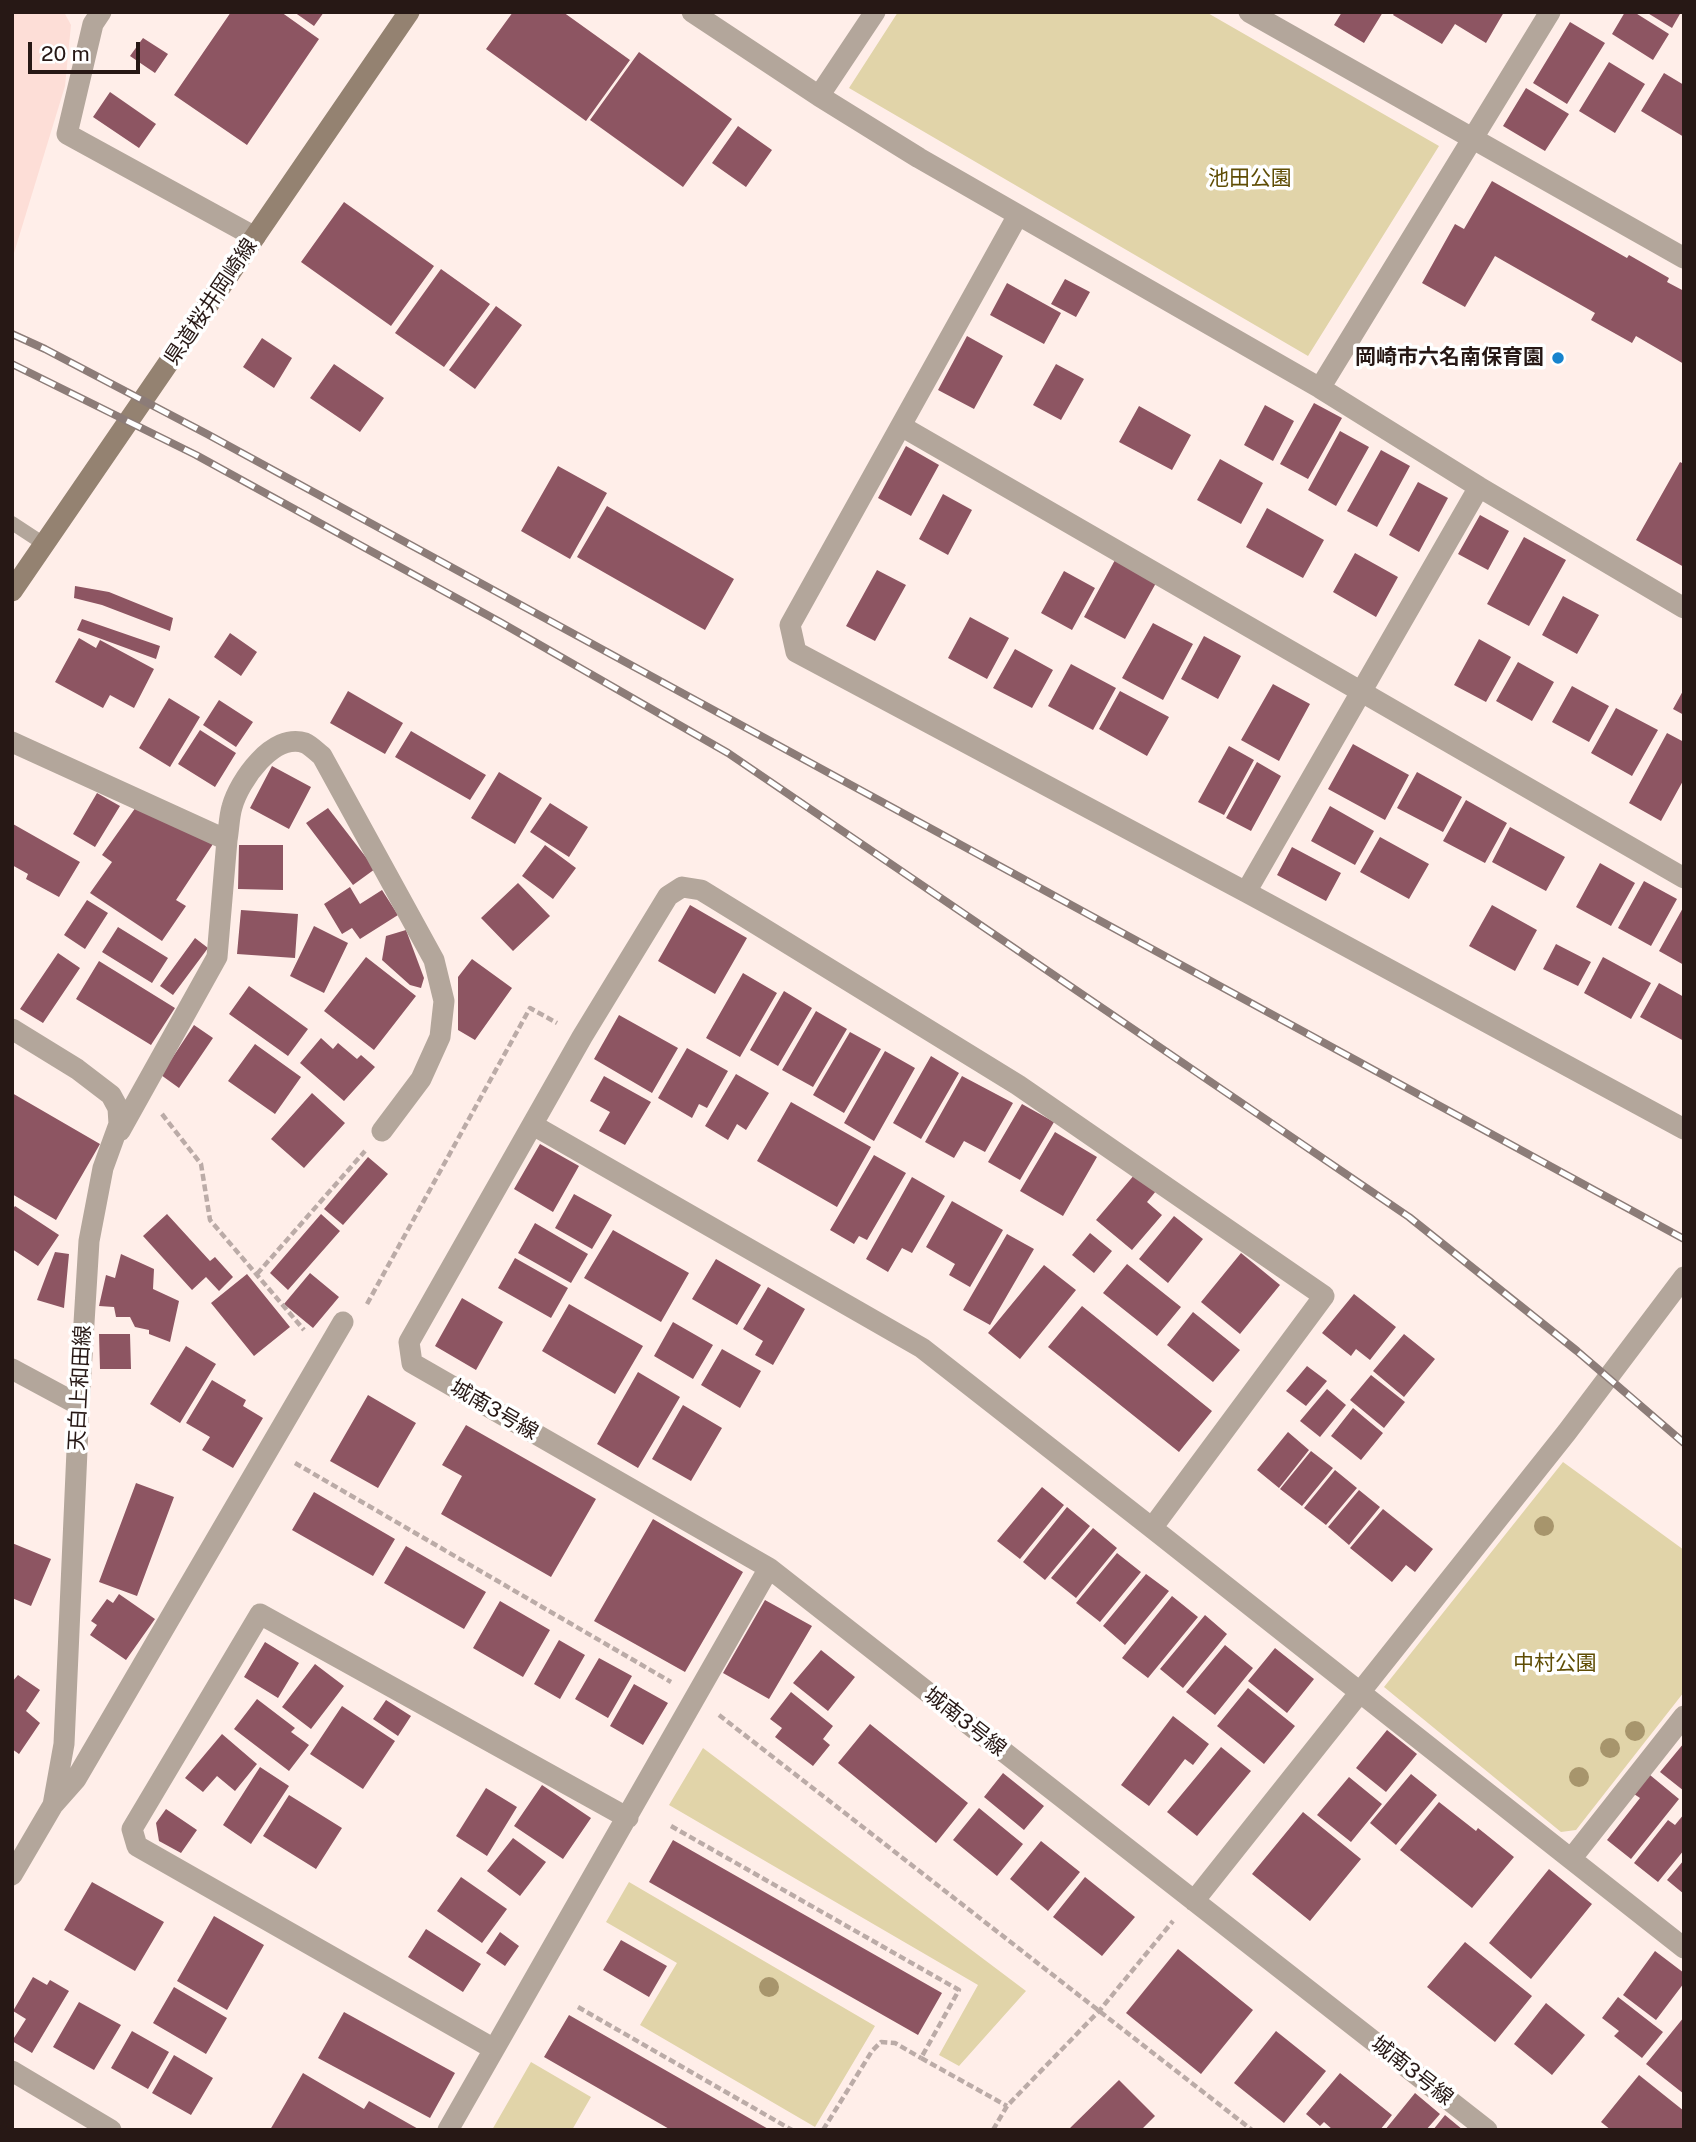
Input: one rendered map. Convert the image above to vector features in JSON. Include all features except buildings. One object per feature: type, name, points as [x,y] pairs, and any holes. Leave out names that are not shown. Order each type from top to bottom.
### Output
[{"type":"main road","name":"県道桜井岡崎線","points":[[12,591],[409,12]]},
{"type":"street","points":[[101,12],[93,24],[67,134],[255,237]]},
{"type":"street","points":[[692,12],[919,158],[1320,388],[1479,487],[1684,608]]},
{"type":"street","points":[[819,96],[875,12]]},
{"type":"street","points":[[1249,12],[1684,258]]},
{"type":"street","points":[[1320,388],[1550,12]]},
{"type":"street","points":[[1018,215],[790,625],[796,652],[1684,1129]]},
{"type":"street","points":[[901,426],[1684,878]]},
{"type":"street","points":[[1246,892],[1479,487]]},
{"type":"street","points":[[114,1142],[217,957],[231,808],[240,787],[252,768],[286,741],[305,743],[322,756],[434,960],[444,1001],[440,1037],[421,1079],[382,1131]]},
{"type":"street","points":[[12,742],[227,840]]},
{"type":"street","points":[[1152,1528],[1324,1296],[1018,1085],[701,890],[682,887],[668,896],[582,1037],[533,1125],[922,1348],[1152,1528],[1360,1690],[1684,1948]]},
{"type":"street","name":"天白上和田線","points":[[12,1030],[76,1069],[111,1095],[118,1108],[119,1124],[103,1168],[89,1241],[64,1744],[52,1805]]},
{"type":"street","name":"城南3号線","points":[[533,1125],[409,1342],[412,1363],[769,1568],[1487,2130]]},
{"type":"street","points":[[1194,1901],[1567,1433],[1684,1277]]},
{"type":"street","points":[[12,1875],[52,1805],[76,1780],[343,1322]]},
{"type":"street","points":[[12,1368],[79,1405]]},
{"type":"street","points":[[448,2130],[769,1568]]},
{"type":"street","points":[[494,2049],[137,1846],[132,1829],[260,1614],[628,1818]]},
{"type":"street","points":[[1571,1859],[1684,1716]]},
{"type":"street","points":[[12,2071],[111,2130]]},
{"type":"lane","points":[[12,523],[44,544]]},
{"type":"path","points":[[142,1089],[201,1164],[211,1220],[325,1354]]},
{"type":"path","points":[[257,1273],[382,1131]]},
{"type":"path","points":[[290,1460],[695,1698],[1252,2130]]},
{"type":"path","points":[[671,1826],[959,1990],[920,2058]]},
{"type":"path","points":[[993,2130],[1007,2106],[1100,2010],[1177,1917],[1194,1901]]},
{"type":"path","points":[[578,2007],[792,2130]]},
{"type":"path","points":[[823,2130],[872,2051],[881,2042],[895,2043],[1007,2106]]},
{"type":"shaded area","points":[[12,12],[64,12],[71,25],[65,86],[12,254]]},
{"type":"green space","name":"池田公園","points":[[898,12],[1206,12],[1439,146],[1308,356],[849,88]]},
{"type":"green space","name":"中村公園","points":[[1563,1462],[1684,1550],[1684,1692],[1576,1830],[1561,1832],[1384,1687]]},
{"type":"green space","points":[[703,1748],[1026,1991],[959,2066],[939,2055],[978,1985],[669,1805]]},
{"type":"green space","points":[[629,1882],[875,2026],[815,2127],[640,2025],[677,1963],[606,1922]]},
{"type":"green space","points":[[531,2062],[591,2097],[572,2130],[492,2130]]},
{"type":"railway","points":[[12,334],[207,434],[1684,1239]]},
{"type":"railway","points":[[12,364],[196,455],[500,622],[728,753],[1409,1217],[1577,1351],[1684,1443]]},
{"type":"place","name":"岡崎市六名南保育園","points":[[1558,358]]}]
